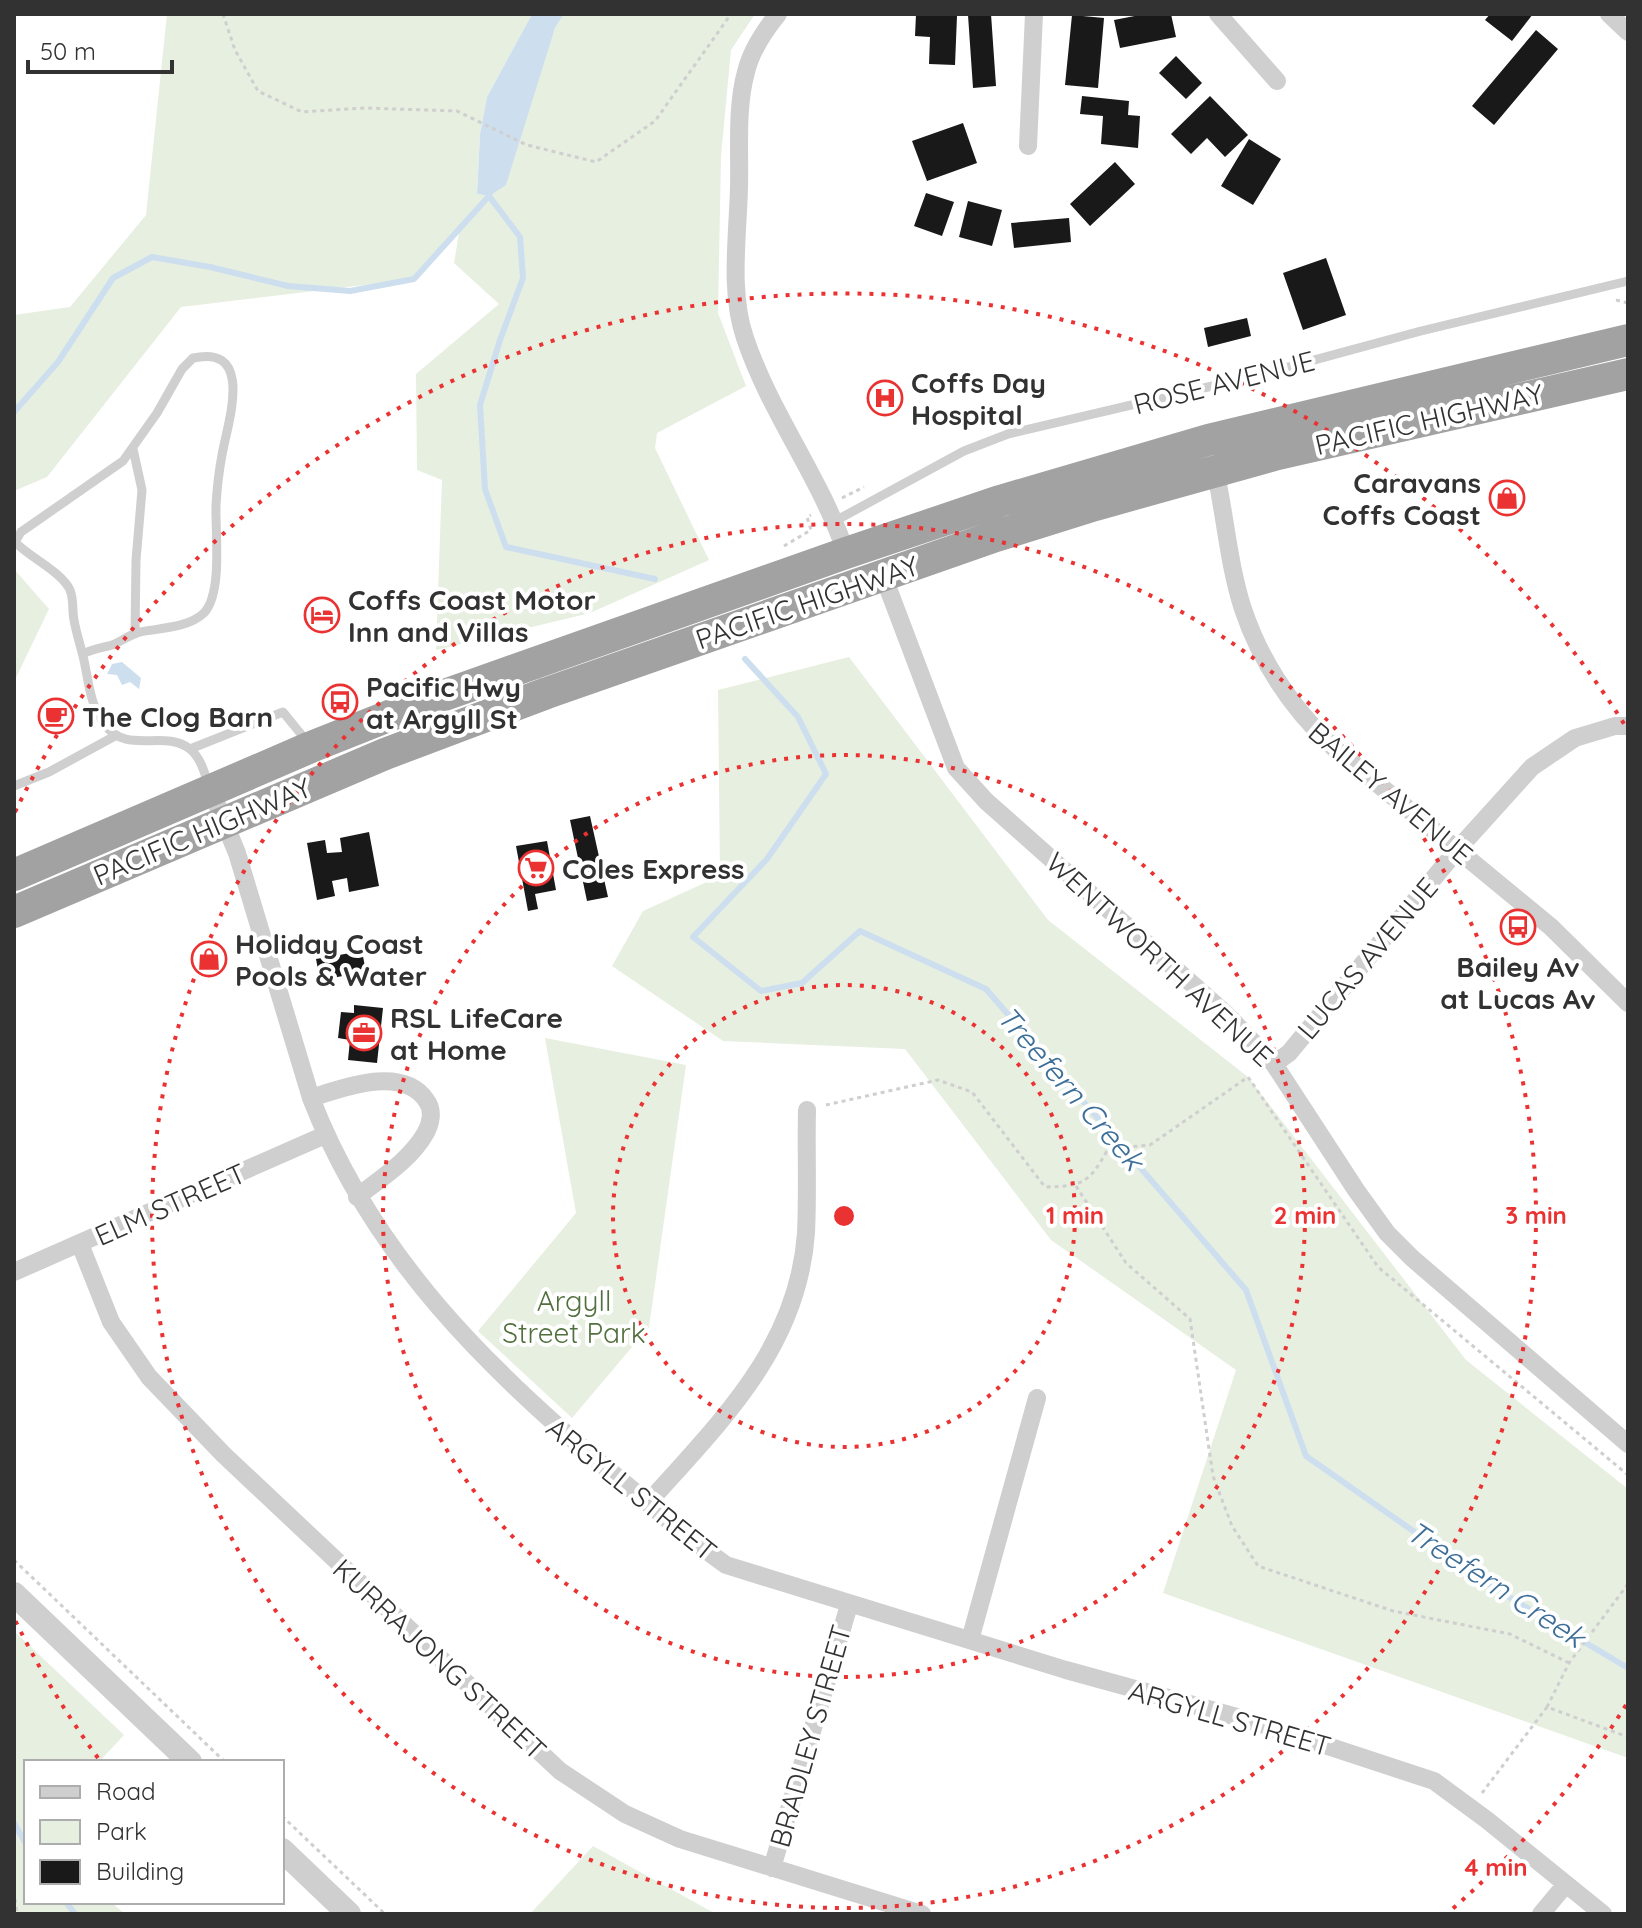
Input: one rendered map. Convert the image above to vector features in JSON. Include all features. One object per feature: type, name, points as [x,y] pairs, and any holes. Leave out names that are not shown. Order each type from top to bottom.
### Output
[{"type":"highway","name":"PACIFIC HIGHWAY","points":[[14,875],[311,747],[519,667],[1000,501],[1208,440],[1628,340]]},
{"type":"highway","name":"PACIFIC HIGHWAY","points":[[14,912],[223,821],[445,731],[883,575],[1081,509],[1274,455],[1628,374]]},
{"type":"street","points":[[778,14],[766,28],[746,70],[740,110],[737,291],[743,335],[759,374],[835,521],[846,553]]},
{"type":"street","points":[[1028,146],[1034,14]]},
{"type":"street","points":[[1218,14],[1277,81]]},
{"type":"street","points":[[1609,14],[1628,32]]},
{"type":"street","name":"BAILEY AVENUE","points":[[1208,440],[1243,608],[1279,684],[1305,720],[1333,747],[1551,927],[1628,1003]]},
{"type":"street","name":"WENTWORTH AVENUE","points":[[883,575],[956,768],[986,801],[1226,1014],[1274,1064],[1387,1233],[1628,1444]]},
{"type":"street","name":"LUCAS AVENUE","points":[[1274,1064],[1289,1053],[1457,850],[1532,767],[1575,738],[1615,726],[1628,726]]},
{"type":"street","name":"ARGYLL STREET","points":[[211,790],[237,853],[311,1098],[325,1135],[357,1197],[419,1285],[470,1342],[544,1417],[691,1540],[726,1565],[849,1605],[1255,1722],[1434,1781],[1603,1914]]},
{"type":"street","points":[[311,1098],[341,1088],[385,1082],[410,1086],[429,1103],[431,1115],[424,1136],[401,1161],[357,1197]]},
{"type":"street","points":[[648,1503],[752,1382],[771,1353],[784,1323],[795,1293],[806,1235],[807,1110]]},
{"type":"street","name":"ELM STREET","points":[[14,1272],[325,1135]]},
{"type":"street","name":"KURRAJONG STREET","points":[[80,1244],[111,1322],[149,1377],[224,1455],[546,1760],[578,1785],[651,1827],[922,1914]]},
{"type":"street","points":[[970,1640],[1037,1398]]},
{"type":"street","points":[[14,1594],[188,1760]]},
{"type":"street","name":"BRADLEY STREET","points":[[772,1868],[849,1605]]},
{"type":"street","points":[[284,1852],[349,1914]]},
{"type":"street","points":[[1541,1914],[1566,1884]]},
{"type":"lane","name":"ROSE AVENUE","points":[[835,521],[964,451],[1008,434],[1259,375],[1421,331],[1628,281]]},
{"type":"lane","points":[[83,654],[135,634],[195,620],[211,602],[219,542],[217,494],[234,395],[233,375],[224,363],[213,357],[193,358],[172,384],[123,461],[69,496],[16,536],[15,542],[63,581],[70,591],[74,620],[94,707],[115,736],[130,741],[162,741],[190,749],[283,712],[311,747]]},
{"type":"lane","points":[[133,449],[142,490],[137,539],[135,634]]},
{"type":"lane","points":[[14,786],[49,772],[115,736]]},
{"type":"lane","points":[[190,749],[201,764],[211,790]]},
{"type":"path","points":[[223,14],[235,50],[258,91],[302,112],[365,108],[457,111],[527,145],[596,162],[655,121],[731,14]]},
{"type":"path","points":[[807,1110],[938,1080],[972,1092],[1045,1187],[1076,1186],[1093,1176],[1108,1149],[1150,1145]]},
{"type":"path","points":[[1076,1186],[1126,1263],[1190,1319],[1213,1476],[1232,1526],[1258,1566],[1393,1611],[1510,1634],[1569,1663]]},
{"type":"path","points":[[14,1560],[223,1760]]},
{"type":"path","points":[[1471,1808],[1547,1707],[1569,1663],[1628,1584]]},
{"type":"path","points":[[1547,1707],[1628,1737]]},
{"type":"path","points":[[284,1818],[385,1914]]},
{"type":"path","points":[[14,1891],[17,1914]]},
{"type":"green space","points":[[167,14],[532,14],[487,97],[480,134],[477,194],[489,196],[555,28],[564,14],[755,14],[731,50],[721,156],[718,313],[746,386],[657,433],[655,448],[709,560],[590,613],[436,650],[442,480],[417,470],[416,374],[499,304],[454,263],[459,233],[414,279],[181,307],[47,477],[14,491],[14,315],[70,307],[146,215]]},
{"type":"green space","points":[[14,569],[49,609],[14,682]]},
{"type":"green space","points":[[849,657],[1048,920],[1248,1077],[1466,1360],[1628,1489],[1628,1758],[1163,1593],[1236,1370],[1051,1240],[905,1049],[723,1041],[612,966],[643,911],[720,876],[718,690]]},
{"type":"green space","name":"Argyll Street Park","points":[[545,1038],[686,1065],[649,1327],[572,1418],[478,1331],[576,1213]]},
{"type":"green space","points":[[14,1631],[124,1735],[101,1760],[24,1760],[24,1904],[113,1904],[125,1914],[14,1914]]},
{"type":"green space","points":[[593,1846],[716,1914],[530,1914]]},
{"type":"water","points":[[532,14],[564,14],[555,28],[506,185],[489,196],[477,194],[480,134],[487,97]]},
{"type":"water","points":[[122,662],[141,678],[139,689],[130,682],[122,685],[117,675],[107,674],[112,664]]},
{"type":"building","points":[[916,14],[957,16],[955,65],[929,64],[930,37],[915,36]]},
{"type":"building","points":[[991,14],[996,86],[973,88],[968,15]]},
{"type":"building","points":[[1145,14],[1171,14],[1176,37],[1120,48],[1114,20]]},
{"type":"building","points":[[1490,14],[1533,14],[1512,41],[1485,20]]},
{"type":"building","points":[[1072,15],[1104,18],[1098,88],[1065,85]]},
{"type":"building","points":[[1536,30],[1558,49],[1494,125],[1472,106]]},
{"type":"building","points":[[1176,56],[1202,83],[1186,99],[1159,73]]},
{"type":"building","points":[[1082,96],[1129,101],[1128,115],[1140,116],[1138,148],[1101,144],[1103,116],[1080,114]]},
{"type":"building","points":[[1210,96],[1248,135],[1225,157],[1207,138],[1191,154],[1171,134]]},
{"type":"building","points":[[963,123],[977,163],[927,181],[912,141]]},
{"type":"building","points":[[1249,139],[1281,159],[1253,205],[1221,186]]},
{"type":"building","points":[[1115,162],[1135,184],[1090,226],[1070,204]]},
{"type":"building","points":[[926,193],[954,202],[942,236],[914,226]]},
{"type":"building","points":[[968,201],[1002,210],[992,246],[959,237]]},
{"type":"building","points":[[1069,218],[1071,242],[1014,248],[1011,223]]},
{"type":"building","points":[[1326,258],[1346,315],[1303,330],[1283,273]]},
{"type":"building","points":[[1247,318],[1251,336],[1208,347],[1204,328]]},
{"type":"building","points":[[590,816],[608,897],[587,901],[570,820]]},
{"type":"building","points":[[369,832],[379,886],[349,892],[347,878],[332,881],[335,896],[317,900],[307,843],[325,840],[327,853],[342,852],[340,838]]},
{"type":"building","name":"Coles Express","points":[[547,841],[556,890],[535,894],[538,909],[528,911],[516,846]]},
{"type":"building","points":[[362,951],[366,972],[320,980],[316,959]]},
{"type":"building","points":[[354,1005],[383,1008],[377,1063],[348,1060],[350,1040],[338,1038],[341,1012],[354,1013]]},
{"type":"waterway","points":[[14,412],[58,362],[113,278],[152,257],[288,286],[350,291],[414,279],[489,196],[491,190]]},
{"type":"waterway","points":[[489,196],[520,237],[523,278],[480,405],[485,489],[506,547],[655,579]]},
{"type":"waterway","name":"Treefern Creek","points":[[745,659],[798,717],[826,774],[767,859],[693,937],[761,991],[802,983],[860,931],[986,989],[1246,1290],[1306,1456],[1499,1591],[1628,1668]]},
{"type":"waterway","points":[[14,1823],[24,1840]]},
{"type":"waterway","points":[[68,1904],[75,1914]]},
{"type":"place","name":"Coffs Day Hospital","points":[[885,398]]},
{"type":"place","name":"Caravans Coffs Coast","points":[[1507,498]]},
{"type":"place","name":"Coffs Coast Motor Inn and Villas","points":[[322,615]]},
{"type":"place","name":"Pacific Hwy at Argyll St","points":[[340,702]]},
{"type":"place","name":"The Clog Barn","points":[[56,716]]},
{"type":"place","name":"Coles Express","points":[[536,868]]},
{"type":"place","name":"Bailey Av at Lucas Av","points":[[1518,927]]},
{"type":"place","name":"Holiday Coast Pools & Water","points":[[209,959]]},
{"type":"place","name":"RSL LifeCare at Home","points":[[364,1033]]}]
